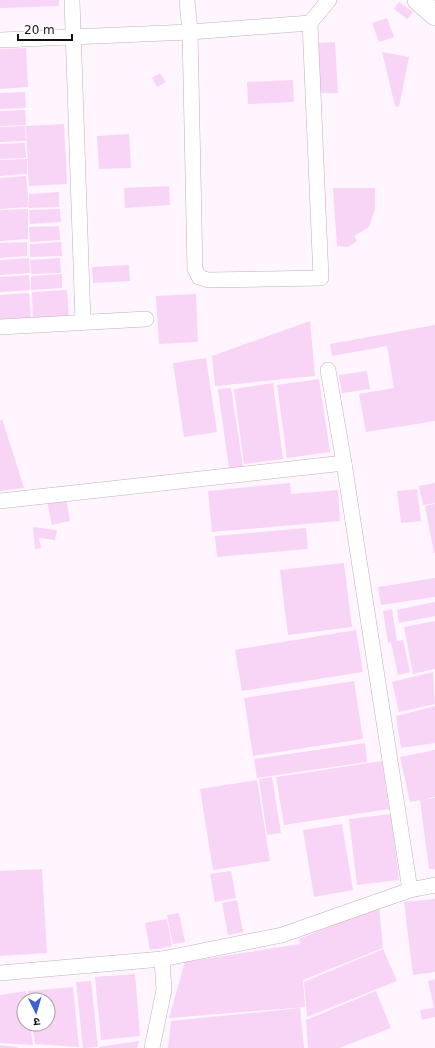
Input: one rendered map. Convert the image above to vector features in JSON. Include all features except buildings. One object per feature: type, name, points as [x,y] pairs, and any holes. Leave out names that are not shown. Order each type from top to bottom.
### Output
[{"type":"main road","points":[[418,0],[435,15]]},
{"type":"street","points":[[72,0],[82,322]]},
{"type":"street","points":[[187,0],[190,32],[195,269],[199,277],[208,280],[321,278],[310,23],[329,0]]},
{"type":"street","points":[[0,40],[190,32],[310,23]]},
{"type":"street","points":[[0,327],[146,319]]},
{"type":"street","points":[[328,370],[344,463],[410,890]]},
{"type":"street","points":[[0,501],[344,463]]},
{"type":"street","points":[[0,974],[162,959],[282,935],[410,890],[435,885]]},
{"type":"street","points":[[152,1048],[164,990],[162,959]]}]
